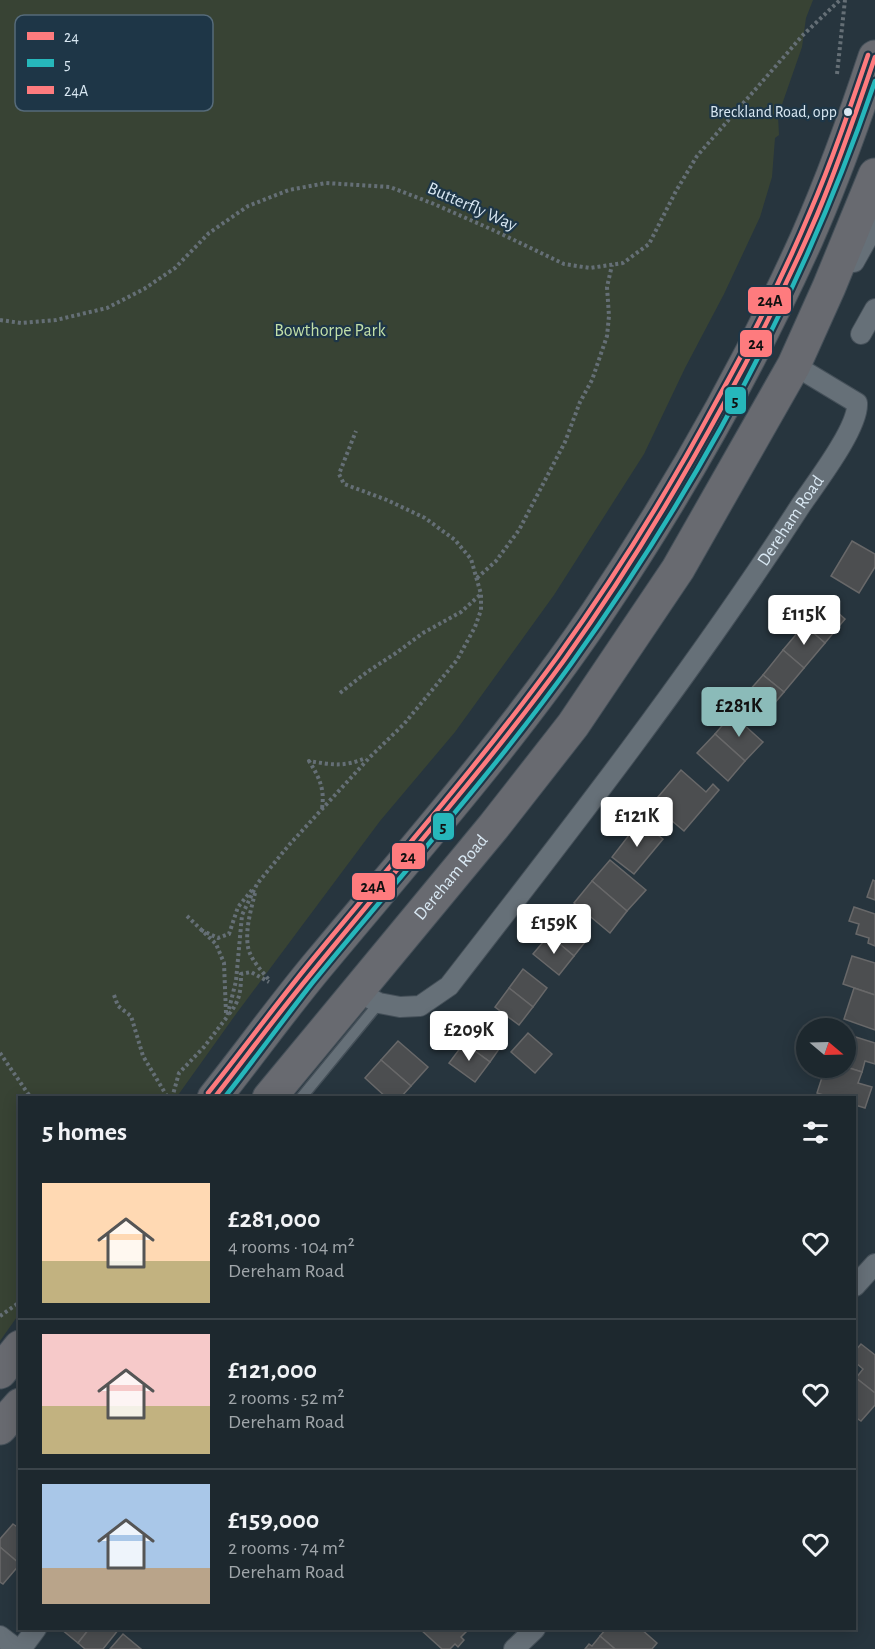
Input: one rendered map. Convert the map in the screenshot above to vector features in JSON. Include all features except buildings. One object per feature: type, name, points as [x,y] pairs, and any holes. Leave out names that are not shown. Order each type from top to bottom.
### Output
[{"type":"highway","points":[[216,1096],[320,962],[487,761],[595,615],[648,534],[698,452],[762,333],[808,236],[844,146],[875,57]]},
{"type":"highway","points":[[779,297],[800,287],[811,274],[821,258],[850,190],[856,184],[874,179]]},
{"type":"highway","name":"Dereham Road","points":[[271,1096],[368,997],[494,826],[573,725],[678,569],[794,365],[874,179]]},
{"type":"highway","points":[[320,962],[368,997]]},
{"type":"highway","points":[[0,1372],[18,1350]]},
{"type":"highway","points":[[0,1428],[18,1407]]},
{"type":"street","name":"Dereham Road","points":[[829,287],[853,264],[875,228]]},
{"type":"street","points":[[861,334],[875,309]]},
{"type":"street","name":"Dereham Road","points":[[368,997],[400,1007],[420,1006],[449,986],[638,740],[775,546],[849,433],[858,409],[857,403],[794,365]]},
{"type":"street","points":[[856,1285],[875,1264]]},
{"type":"street","points":[[0,1636],[19,1649],[35,1630]]},
{"type":"street","points":[[514,1649],[534,1630]]},
{"type":"lane","points":[[302,1096],[368,997]]},
{"type":"path","name":"Butterfly Way","points":[[0,320],[21,323],[56,320],[107,308],[144,289],[175,268],[209,233],[248,206],[289,190],[326,183],[390,188],[434,204],[564,264],[590,268],[623,263],[649,244],[697,156],[803,35],[840,0]]},
{"type":"path","points":[[836,81],[845,0]]},
{"type":"path","points":[[477,578],[496,561],[519,530],[565,442],[580,402],[592,380],[607,336],[609,316],[607,287],[612,265]]},
{"type":"path","points":[[201,930],[218,938],[229,933],[238,907],[289,845],[370,757],[404,724],[457,660],[475,627],[481,610],[481,594],[471,559],[455,540],[425,518],[387,500],[344,484],[339,474],[357,431]]},
{"type":"path","points":[[340,693],[423,633],[461,612],[481,594]]},
{"type":"path","points":[[322,809],[324,796],[321,781],[309,761],[351,765],[370,757]]},
{"type":"path","points":[[171,1096],[179,1073],[204,1047],[235,1006],[241,992],[241,974],[251,972],[274,986],[258,967],[248,949],[249,922],[257,884]]},
{"type":"path","points":[[227,1017],[236,981],[242,915],[257,884]]},
{"type":"path","points":[[187,916],[216,944],[224,963],[227,1017]]},
{"type":"path","points":[[114,995],[118,1006],[131,1016],[144,1056],[169,1096]]},
{"type":"path","points":[[0,1053],[30,1096]]},
{"type":"path","points":[[0,1316],[18,1303]]},
{"type":"green space","name":"Bowthorpe Park","points":[[0,0],[813,0],[806,18],[802,47],[778,116],[779,135],[775,138],[772,177],[760,217],[724,294],[644,454],[554,595],[455,732],[380,821],[177,1096],[18,1096],[18,1315],[0,1341]]},
{"type":"transit line","name":"24A","points":[[208,1093],[304,970],[528,697],[601,595],[661,500],[698,435],[777,285],[826,173],[868,55]]},
{"type":"transit line","name":"24","points":[[216,1096],[298,990],[535,700],[628,566],[705,438],[784,288],[825,195],[875,57]]},
{"type":"transit line","name":"5","points":[[226,1096],[313,982],[541,705],[618,596],[663,527],[705,456],[781,310],[816,235],[875,81]]},
{"type":"place","name":"Breckland Road, opp","points":[[848,112]]}]
